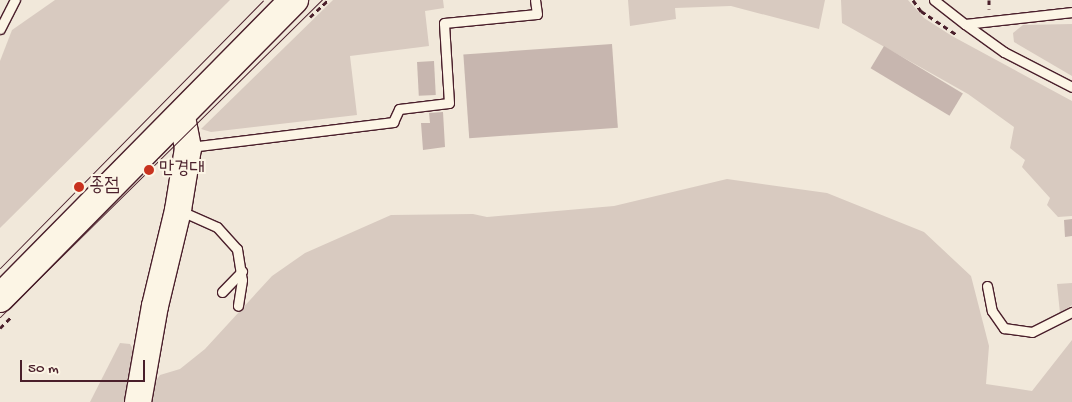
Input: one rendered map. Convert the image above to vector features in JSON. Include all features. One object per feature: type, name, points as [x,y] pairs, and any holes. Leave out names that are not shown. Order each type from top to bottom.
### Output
[{"type":"main road","points":[[0,298],[182,117],[294,0]]},
{"type":"street","points":[[138,402],[155,306],[178,210],[188,148],[182,117]]},
{"type":"lane","points":[[0,29],[15,0]]},
{"type":"lane","points":[[188,148],[392,122],[399,109],[449,103],[444,23],[536,14],[535,0]]},
{"type":"lane","points":[[934,0],[1004,52],[1072,87]]},
{"type":"lane","points":[[965,24],[1072,12]]},
{"type":"lane","points":[[178,210],[229,236],[237,248],[242,272],[238,306]]},
{"type":"lane","points":[[222,292],[242,272]]},
{"type":"lane","points":[[987,286],[992,311],[1004,328],[1032,332],[1072,312]]},
{"type":"shaded area","points":[[55,0],[230,0],[0,228],[0,61],[12,30]]},
{"type":"shaded area","points":[[333,0],[443,0],[444,8],[425,11],[429,46],[350,56],[357,115],[211,132],[201,129]]},
{"type":"shaded area","points":[[628,0],[825,0],[819,29],[731,6],[675,8],[676,19],[630,26]]},
{"type":"shaded area","points":[[841,0],[908,0],[924,18],[952,36],[1072,101],[1072,216],[1058,217],[1047,205],[1050,198],[1022,167],[1025,160],[1010,148],[1014,127],[968,94],[842,23]]},
{"type":"shaded area","points":[[1072,24],[1072,76],[1014,42],[1013,33],[1023,25]]},
{"type":"shaded area","points":[[727,179],[827,193],[924,232],[971,276],[989,346],[986,384],[1032,391],[1072,340],[1072,402],[151,402],[153,385],[160,375],[180,369],[205,349],[272,276],[305,253],[391,215],[473,214],[487,217],[614,206]]},
{"type":"shaded area","points":[[1072,283],[1072,305],[1060,313],[1057,284]]},
{"type":"shaded area","points":[[120,343],[130,344],[135,353],[127,402],[90,402]]},
{"type":"building","points":[[612,44],[618,128],[469,138],[463,54]]},
{"type":"building","points":[[884,46],[963,93],[949,116],[871,68]]},
{"type":"building","points":[[434,61],[436,95],[419,96],[417,62]]},
{"type":"building","points":[[443,112],[445,147],[423,150],[421,123],[430,123],[429,113]]},
{"type":"building","points":[[1072,219],[1072,236],[1065,237],[1064,220]]},
{"type":"tram line","points":[[0,268],[263,0]]},
{"type":"tram line","points":[[0,317],[322,0]]},
{"type":"place","name":"만경대","points":[[149,170]]},
{"type":"place","name":"종점","points":[[79,187]]}]
